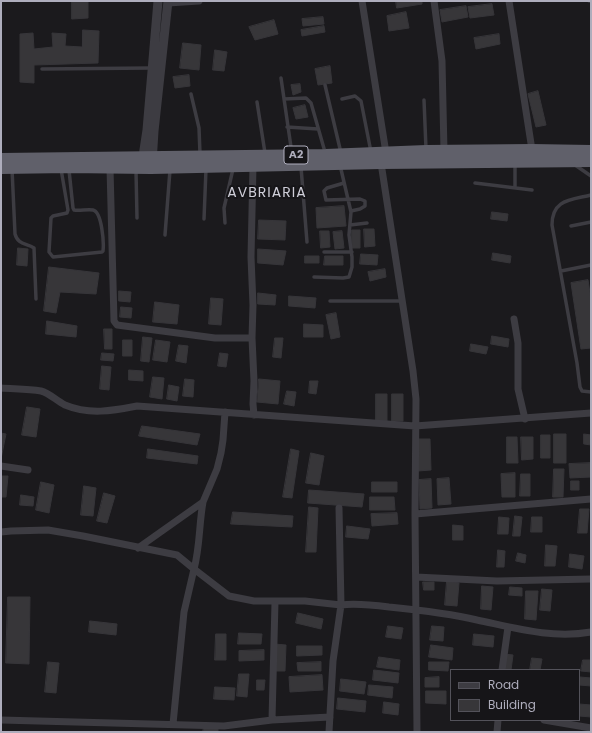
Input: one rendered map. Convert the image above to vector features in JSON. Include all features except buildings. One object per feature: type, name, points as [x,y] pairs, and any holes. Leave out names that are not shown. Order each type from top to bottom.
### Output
[{"type":"highway","name":"A2","points":[[1,159],[145,164],[203,162],[234,166],[301,166],[371,153],[383,158],[426,151],[591,151]]},
{"type":"highway","name":"A2","points":[[7,168],[110,168],[145,164],[170,167],[203,162],[292,155],[326,155],[340,159],[383,158],[591,161]]},
{"type":"street","points":[[145,164],[158,1]]},
{"type":"street","points":[[145,164],[154,131],[168,2],[199,1]]},
{"type":"street","points":[[362,1],[416,399],[415,514],[417,732]]},
{"type":"street","points":[[434,1],[442,61],[444,151]]},
{"type":"street","points":[[510,1],[532,150]]},
{"type":"street","points":[[253,166],[251,257],[254,415]]},
{"type":"street","points":[[110,168],[114,321],[117,325],[215,338],[252,338]]},
{"type":"street","points":[[514,319],[518,343],[518,389],[525,419]]},
{"type":"street","points":[[1,388],[42,392],[63,404],[74,408],[91,411],[103,412],[137,406],[415,426],[591,413]]},
{"type":"street","points":[[173,724],[184,612],[198,546],[203,502],[217,469],[221,453],[225,412]]},
{"type":"street","points":[[1,466],[28,470]]},
{"type":"street","points":[[415,514],[591,498]]},
{"type":"street","points":[[138,548],[203,502]]},
{"type":"street","points":[[329,732],[333,661],[341,605],[339,508]]},
{"type":"street","points":[[1,532],[48,530],[177,555],[229,596],[254,601],[304,601],[341,605],[354,604],[416,609],[470,618],[536,633],[562,635],[591,632]]},
{"type":"street","points":[[416,577],[497,581],[591,579]]},
{"type":"street","points":[[272,720],[275,602]]},
{"type":"street","points":[[502,669],[508,627]]},
{"type":"street","points":[[1,720],[224,726],[272,720],[330,717]]},
{"type":"street","points":[[497,732],[498,721]]},
{"type":"street","points":[[550,721],[591,728]]},
{"type":"lane","points":[[42,69],[152,68]]},
{"type":"lane","points":[[281,78],[292,155]]},
{"type":"lane","points":[[314,276],[349,277],[352,267],[352,252],[349,236],[351,211],[325,85]]},
{"type":"lane","points":[[191,94],[199,128],[203,162],[204,219]]},
{"type":"lane","points":[[342,99],[356,96],[362,101],[371,153]]},
{"type":"lane","points":[[284,100],[306,98],[311,103],[326,155]]},
{"type":"lane","points":[[424,100],[426,151]]},
{"type":"lane","points":[[257,102],[265,156]]},
{"type":"lane","points":[[287,127],[318,129]]},
{"type":"lane","points":[[515,161],[515,188]]},
{"type":"lane","points":[[568,161],[591,176]]},
{"type":"lane","points":[[137,218],[145,164]]},
{"type":"lane","points":[[225,223],[224,208],[234,166]]},
{"type":"lane","points":[[301,166],[307,242]]},
{"type":"lane","points":[[65,167],[74,210],[93,210],[98,214],[104,247],[102,252],[53,257],[50,255],[51,218],[53,216],[67,213],[68,210],[65,167]]},
{"type":"lane","points":[[165,235],[170,167]]},
{"type":"lane","points":[[7,168],[17,239],[20,243],[34,248],[36,299]]},
{"type":"lane","points":[[344,183],[327,188],[324,191],[326,200],[363,199],[366,204],[360,210],[351,211]]},
{"type":"lane","points":[[474,183],[532,190]]},
{"type":"lane","points":[[591,195],[564,202],[558,206],[554,212],[552,225],[580,387],[582,391],[591,392]]},
{"type":"lane","points":[[571,226],[591,222]]},
{"type":"lane","points":[[350,225],[367,224]]},
{"type":"lane","points":[[324,252],[352,252]]},
{"type":"lane","points":[[561,271],[591,265]]},
{"type":"lane","points":[[330,301],[402,300]]},
{"type":"district","name":"AVBRIARIA","points":[[267,193]]}]
